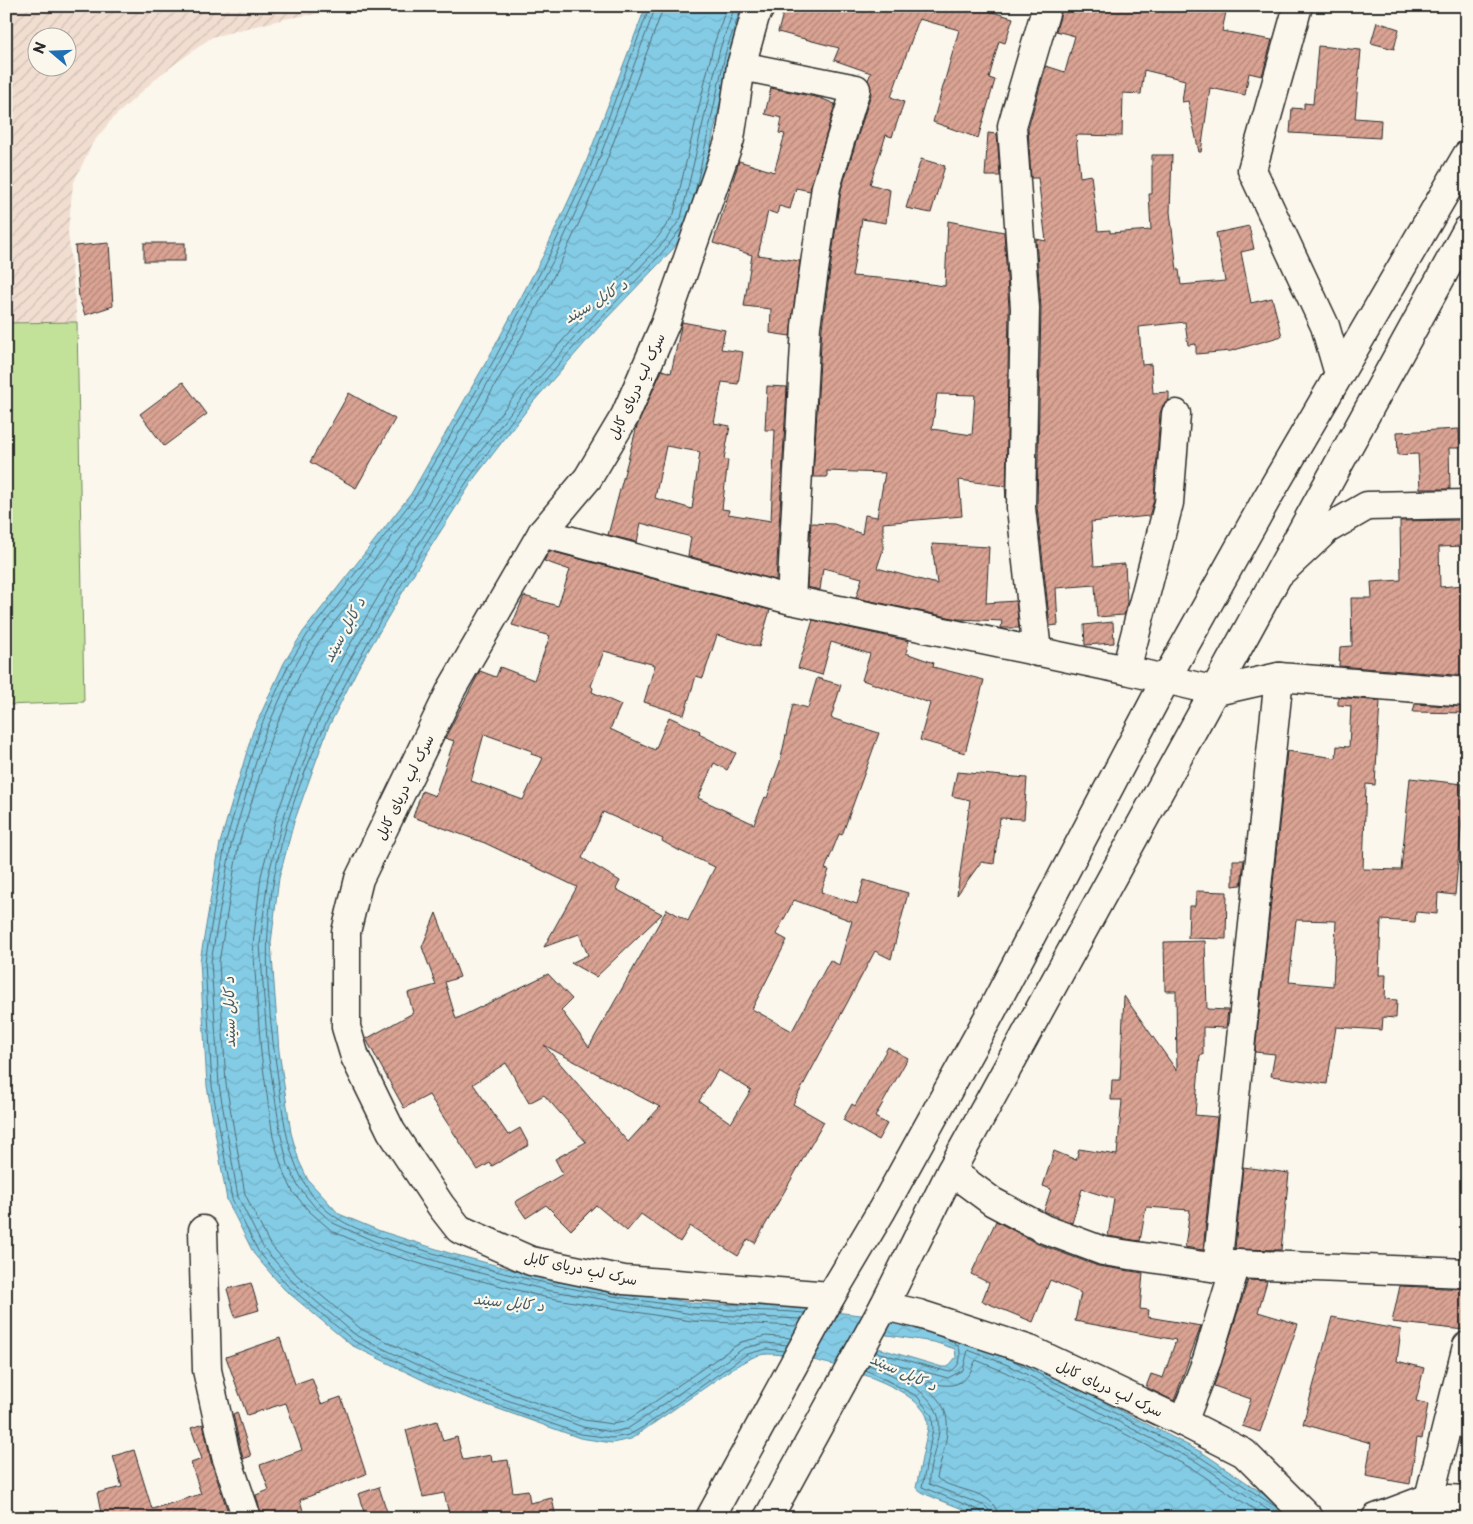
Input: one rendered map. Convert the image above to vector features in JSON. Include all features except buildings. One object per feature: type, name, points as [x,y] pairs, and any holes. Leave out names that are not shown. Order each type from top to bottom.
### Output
[{"type":"street","name":"سرک لبِ دریای کابل","points":[[761,6],[754,16],[741,66],[730,139],[665,324],[620,424],[588,478],[542,533],[452,688],[359,879],[346,932],[344,979],[346,1027],[355,1057],[391,1131],[459,1230],[531,1261],[624,1280],[829,1299]]},
{"type":"street","points":[[1037,652],[1021,508],[1024,308],[1012,126],[1047,6]]},
{"type":"street","points":[[1298,6],[1252,170],[1325,326],[1339,374]]},
{"type":"street","points":[[741,66],[856,89],[826,187],[806,326],[791,600]]},
{"type":"street","points":[[710,1518],[829,1299],[882,1210],[983,1026],[1166,679],[1339,374],[1467,155]]},
{"type":"street","points":[[774,1508],[883,1309],[951,1171],[1216,691],[1274,579],[1467,230]]},
{"type":"street","points":[[1126,670],[1169,503],[1176,414]]},
{"type":"street","points":[[1274,579],[1327,529],[1367,506],[1467,504]]},
{"type":"street","points":[[542,533],[791,600],[1126,670],[1216,691],[1279,677],[1467,692]]},
{"type":"street","points":[[1183,1422],[1207,1360],[1226,1266],[1279,677]]},
{"type":"street","points":[[951,1171],[994,1202],[1044,1229],[1103,1251],[1226,1266],[1467,1274]]},
{"type":"street","points":[[202,1230],[207,1370],[226,1456],[247,1518]]},
{"type":"street","name":"سرک لبِ دریای کابل","points":[[883,1309],[919,1314],[1030,1350],[1183,1422],[1244,1453],[1309,1518]]},
{"type":"street","points":[[1429,1498],[1467,1346]]},
{"type":"street","points":[[1376,1518],[1429,1498],[1467,1500]]},
{"type":"shaded area","points":[[6,6],[366,6],[284,19],[212,37],[160,75],[113,118],[92,144],[73,184],[68,231],[77,322],[6,323]]},
{"type":"green space","points":[[77,322],[84,702],[6,705],[6,323]]},
{"type":"water","name":"د کابل سيند","points":[[646,6],[747,6],[731,53],[700,195],[691,222],[673,249],[605,320],[533,402],[475,477],[414,573],[358,668],[328,728],[294,822],[279,878],[271,943],[279,1051],[291,1133],[299,1161],[308,1180],[339,1214],[380,1231],[449,1253],[548,1279],[693,1303],[791,1307],[887,1318],[1013,1355],[1203,1453],[1299,1518],[985,1518],[925,1494],[916,1488],[928,1424],[925,1412],[912,1399],[895,1388],[851,1370],[805,1358],[785,1355],[763,1354],[745,1361],[631,1439],[612,1443],[580,1438],[437,1387],[351,1345],[284,1289],[254,1254],[227,1200],[207,1086],[200,961],[220,843],[253,731],[284,663],[303,632],[411,494],[489,357],[543,256],[585,165]],"holes":[[[860,1331],[934,1342],[955,1349],[956,1357],[948,1367],[942,1367],[861,1343]]]}]
